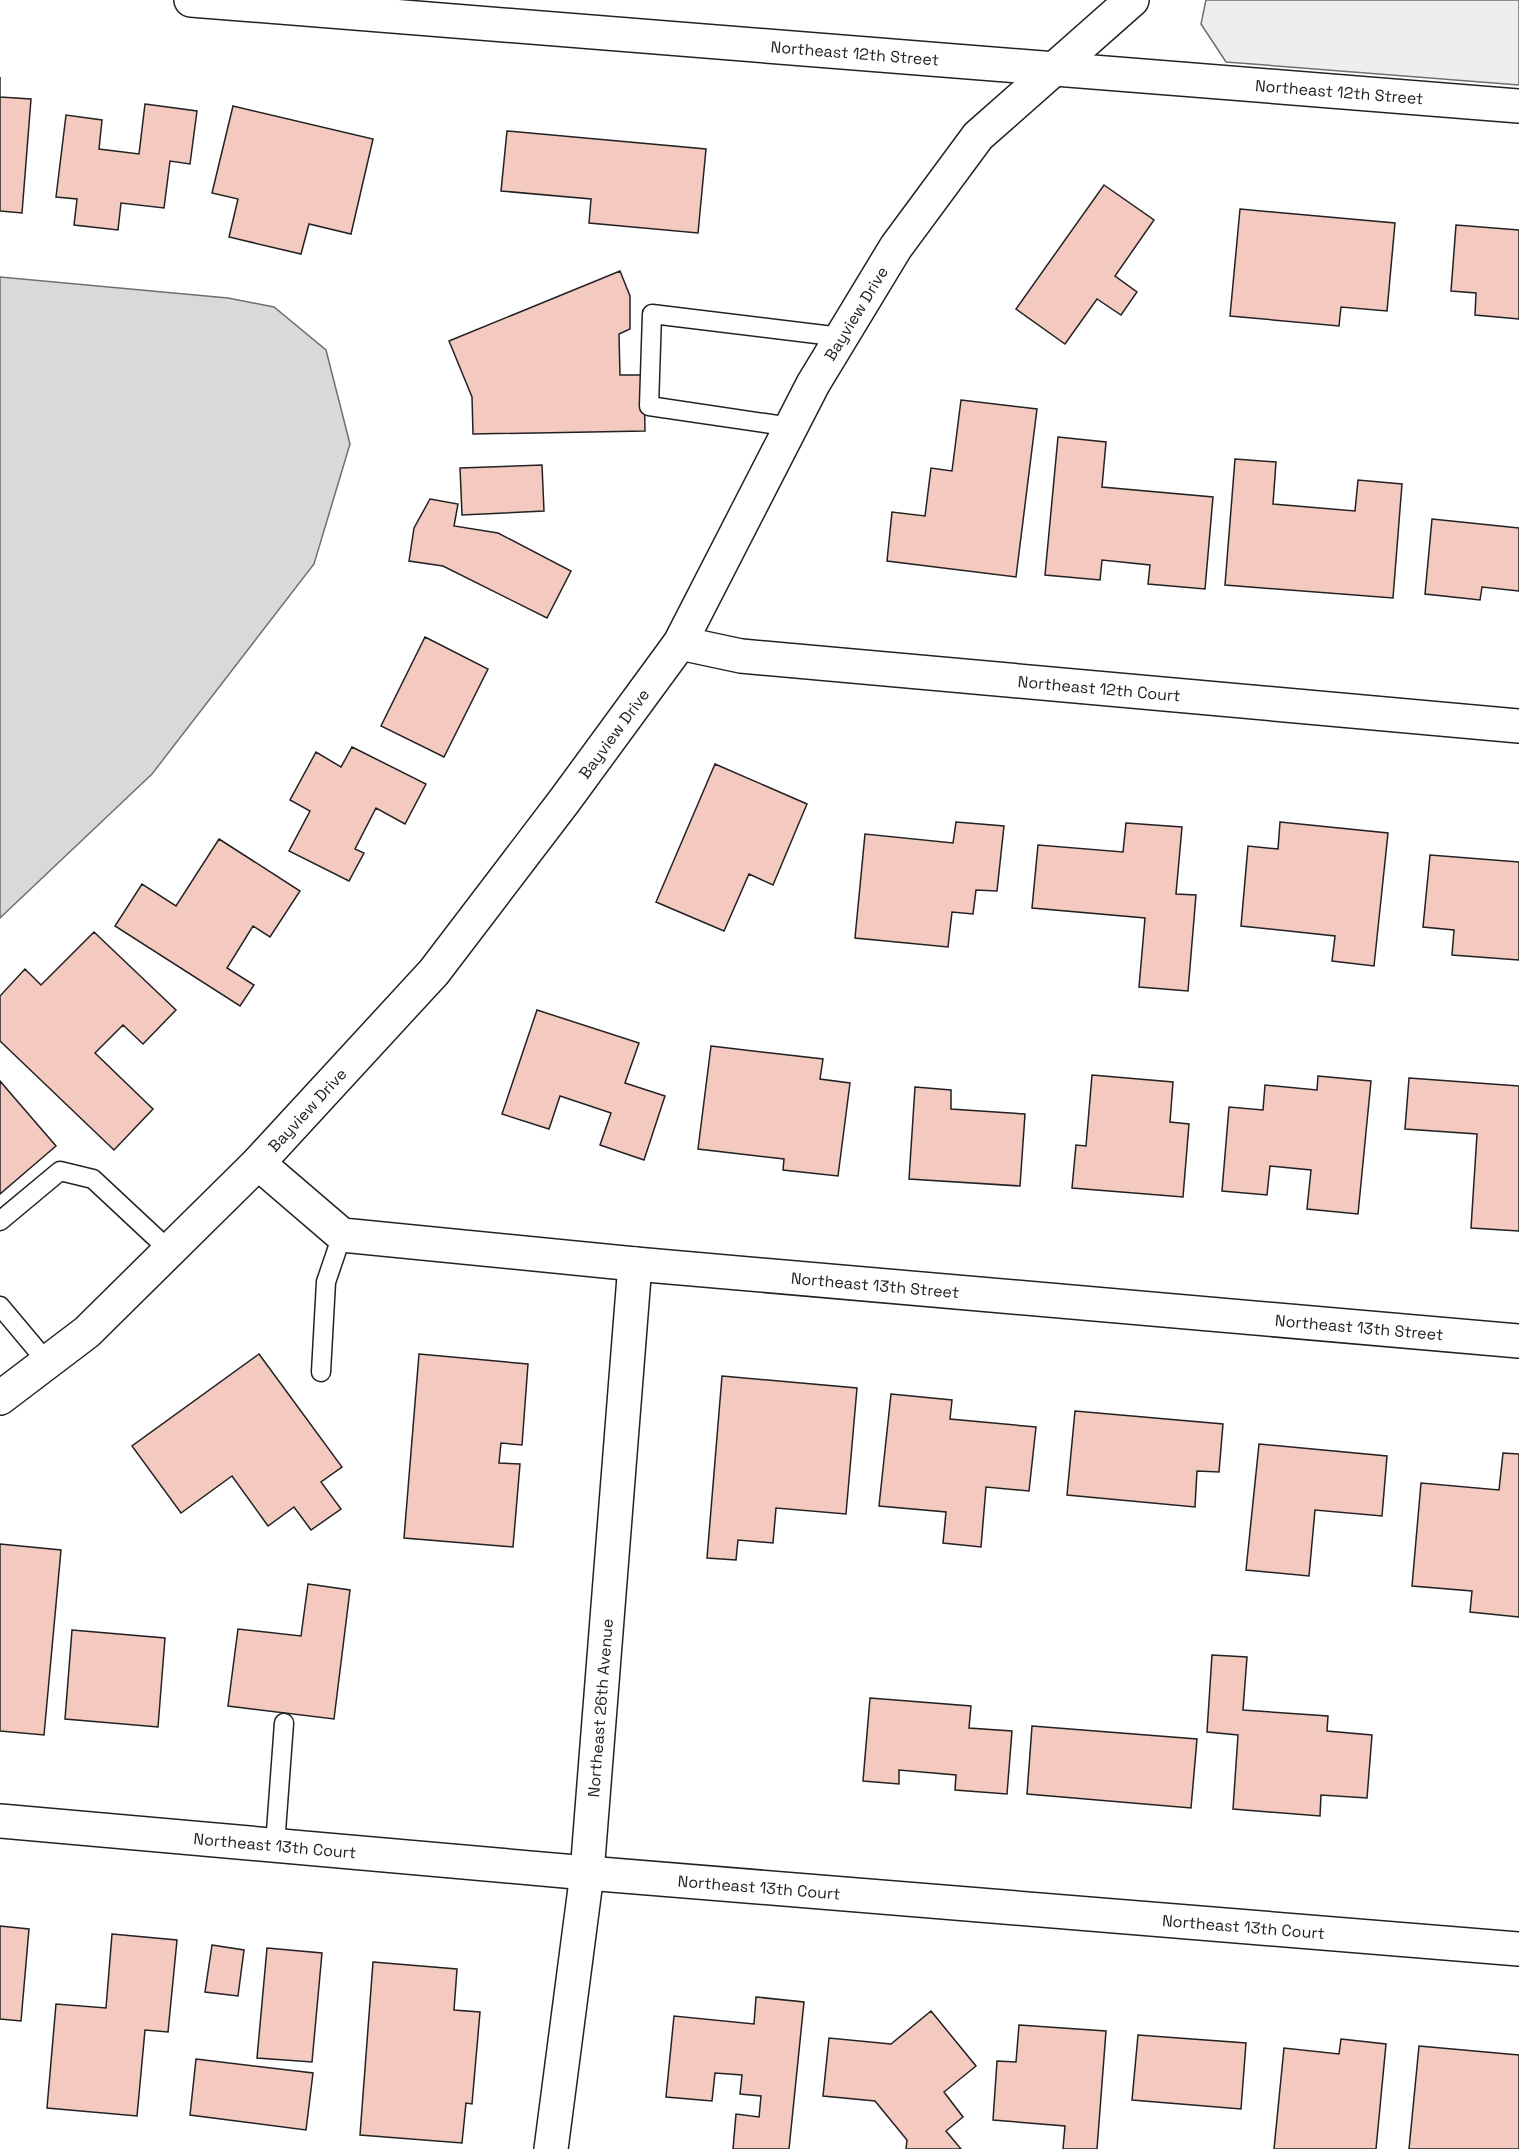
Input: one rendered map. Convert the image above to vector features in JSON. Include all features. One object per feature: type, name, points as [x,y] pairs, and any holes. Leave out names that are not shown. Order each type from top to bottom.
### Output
[{"type":"street","name":"Northeast 12th Street","points":[[191,0],[1519,106]]},
{"type":"street","name":"Bayview Drive","points":[[0,1398],[87,1332],[258,1163],[434,972],[566,800],[680,643],[791,427],[841,337],[896,248],[978,136],[1053,67],[1132,0]]},
{"type":"street","name":"Northeast 12th Court","points":[[680,643],[741,656],[1519,726]]},
{"type":"street","points":[[258,1163],[342,1235]]},
{"type":"street","name":"Northeast 13th Street","points":[[342,1235],[635,1264],[1519,1341]]},
{"type":"street","name":"Northeast 26th Avenue","points":[[551,2149],[586,1873],[635,1264]]},
{"type":"street","name":"Northeast 13th Court","points":[[0,1821],[586,1873],[1519,1949]]},
{"type":"lane","points":[[791,427],[649,406],[652,314],[841,337]]},
{"type":"lane","points":[[0,1221],[60,1171],[93,1179],[170,1250]]},
{"type":"lane","points":[[321,1372],[326,1282],[342,1235]]},
{"type":"lane","points":[[0,1306],[47,1362]]},
{"type":"lane","points":[[275,1845],[284,1723]]},
{"type":"shaded area","points":[[1206,0],[1519,0],[1519,85],[1226,62],[1201,24]]},
{"type":"shaded area","points":[[0,277],[228,298],[274,307],[326,350],[350,444],[314,564],[152,774],[0,918]]},
{"type":"building","points":[[0,97],[31,99],[22,213],[0,211]]},
{"type":"building","points":[[145,104],[197,111],[190,164],[170,161],[164,208],[121,203],[118,230],[74,225],[77,199],[56,197],[66,115],[102,120],[99,149],[139,154]]},
{"type":"building","points":[[233,106],[373,139],[351,234],[309,224],[301,254],[229,237],[238,199],[212,193]]},
{"type":"building","points":[[507,131],[706,149],[698,233],[589,223],[591,199],[501,191]]},
{"type":"building","points":[[1104,185],[1154,220],[1115,276],[1137,292],[1121,315],[1097,299],[1065,344],[1016,309]]},
{"type":"building","points":[[1240,209],[1395,223],[1387,311],[1341,307],[1339,326],[1230,316]]},
{"type":"building","points":[[1456,225],[1519,230],[1519,319],[1475,315],[1476,293],[1451,291]]},
{"type":"building","points":[[620,271],[630,296],[630,329],[619,334],[620,375],[644,375],[645,431],[473,434],[472,397],[449,341]]},
{"type":"building","points":[[961,400],[1037,409],[1016,577],[887,561],[892,512],[925,516],[931,468],[952,471]]},
{"type":"building","points":[[1058,437],[1106,442],[1102,487],[1213,497],[1205,589],[1148,584],[1150,565],[1102,560],[1100,580],[1045,575]]},
{"type":"building","points":[[1235,459],[1276,462],[1273,504],[1355,511],[1358,480],[1402,484],[1393,598],[1225,585]]},
{"type":"building","points":[[542,465],[544,511],[462,515],[460,468]]},
{"type":"building","points":[[430,499],[458,504],[454,526],[498,533],[571,571],[547,618],[443,566],[409,561],[414,528]]},
{"type":"building","points":[[1432,519],[1519,528],[1519,591],[1482,587],[1480,600],[1425,594]]},
{"type":"building","points":[[425,637],[488,669],[444,757],[381,726]]},
{"type":"building","points":[[352,747],[426,784],[405,824],[376,808],[355,849],[364,853],[349,881],[289,851],[310,811],[290,800],[316,752],[341,767]]},
{"type":"building","points":[[715,764],[807,804],[773,885],[749,874],[724,931],[656,902]]},
{"type":"building","points":[[956,822],[1004,826],[997,891],[976,890],[973,914],[952,912],[948,947],[855,938],[865,834],[953,843]]},
{"type":"building","points":[[1280,822],[1388,833],[1374,966],[1332,961],[1335,936],[1241,926],[1248,846],[1278,849]]},
{"type":"building","points":[[1126,823],[1182,827],[1176,894],[1196,895],[1188,991],[1139,987],[1145,918],[1032,908],[1038,845],[1123,852]]},
{"type":"building","points":[[219,839],[300,891],[270,937],[253,926],[227,968],[254,985],[240,1006],[115,926],[142,884],[176,906]]},
{"type":"building","points":[[1430,855],[1519,862],[1519,960],[1452,955],[1454,930],[1423,927]]},
{"type":"building","points":[[94,932],[176,1010],[143,1044],[123,1025],[95,1053],[153,1109],[114,1150],[0,1041],[0,996],[25,969],[41,985]]},
{"type":"building","points":[[537,1010],[639,1043],[625,1083],[665,1096],[644,1160],[600,1145],[611,1113],[560,1096],[549,1129],[502,1114]]},
{"type":"building","points":[[711,1046],[823,1059],[820,1079],[850,1083],[838,1176],[783,1170],[784,1159],[698,1149]]},
{"type":"building","points":[[1092,1075],[1173,1082],[1170,1122],[1189,1124],[1183,1197],[1072,1188],[1076,1145],[1086,1146]]},
{"type":"building","points":[[1318,1076],[1371,1081],[1358,1214],[1307,1209],[1311,1170],[1270,1166],[1267,1195],[1222,1191],[1229,1107],[1263,1110],[1265,1085],[1317,1090]]},
{"type":"building","points":[[1409,1078],[1519,1086],[1519,1231],[1471,1228],[1477,1134],[1405,1129]]},
{"type":"building","points":[[0,1081],[56,1146],[0,1194]]},
{"type":"building","points":[[915,1087],[951,1090],[951,1109],[1025,1114],[1020,1186],[909,1179]]},
{"type":"building","points":[[259,1354],[342,1467],[321,1482],[341,1509],[311,1530],[294,1507],[268,1526],[232,1476],[181,1513],[132,1446]]},
{"type":"building","points":[[419,1354],[528,1364],[522,1445],[501,1443],[499,1463],[520,1464],[513,1547],[404,1538]]},
{"type":"building","points":[[722,1376],[857,1388],[846,1514],[776,1508],[773,1543],[738,1540],[736,1560],[707,1558]]},
{"type":"building","points":[[891,1394],[952,1400],[950,1419],[1036,1427],[1029,1491],[986,1487],[981,1547],[943,1543],[946,1512],[879,1506]]},
{"type":"building","points":[[1075,1411],[1223,1424],[1219,1472],[1197,1471],[1195,1507],[1067,1495]]},
{"type":"building","points":[[1259,1444],[1387,1456],[1382,1516],[1315,1510],[1309,1576],[1246,1570]]},
{"type":"building","points":[[1503,1453],[1519,1454],[1519,1617],[1470,1612],[1472,1591],[1412,1586],[1421,1483],[1499,1490]]},
{"type":"building","points":[[0,1544],[61,1550],[44,1735],[0,1731]]},
{"type":"building","points":[[308,1584],[350,1590],[334,1719],[228,1706],[238,1629],[301,1636]]},
{"type":"building","points":[[72,1630],[165,1638],[158,1727],[65,1719]]},
{"type":"building","points":[[1212,1655],[1247,1657],[1243,1710],[1328,1716],[1327,1731],[1372,1735],[1367,1798],[1321,1795],[1320,1816],[1233,1809],[1238,1735],[1207,1732]]},
{"type":"building","points":[[870,1698],[971,1706],[969,1728],[1012,1731],[1007,1794],[955,1790],[956,1775],[899,1770],[899,1784],[863,1781]]},
{"type":"building","points":[[1032,1726],[1197,1739],[1191,1808],[1027,1794]]},
{"type":"building","points":[[0,1926],[29,1929],[21,2021],[0,2019]]},
{"type":"building","points":[[112,1934],[177,1940],[168,2032],[145,2030],[137,2116],[47,2108],[56,2004],[106,2008]]},
{"type":"building","points":[[212,1945],[244,1950],[238,1996],[205,1992]]},
{"type":"building","points":[[267,1948],[322,1953],[312,2062],[257,2058]]},
{"type":"building","points":[[373,1962],[457,1969],[454,2010],[480,2012],[472,2104],[466,2103],[462,2143],[360,2135]]},
{"type":"building","points":[[756,1997],[804,2002],[789,2149],[733,2149],[736,2114],[759,2117],[761,2096],[740,2094],[742,2075],[715,2073],[712,2101],[666,2097],[674,2016],[754,2024]]},
{"type":"building","points":[[931,2011],[976,2066],[944,2092],[963,2117],[946,2131],[961,2149],[906,2149],[907,2140],[875,2101],[823,2096],[829,2038],[891,2044]]},
{"type":"building","points":[[1019,2025],[1106,2031],[1097,2149],[1063,2149],[1065,2126],[993,2120],[997,2061],[1016,2062]]},
{"type":"building","points":[[1138,2035],[1246,2043],[1241,2109],[1132,2100]]},
{"type":"building","points":[[1341,2039],[1386,2044],[1376,2149],[1274,2149],[1284,2048],[1339,2054]]},
{"type":"building","points":[[1419,2046],[1519,2055],[1519,2149],[1409,2149]]},
{"type":"building","points":[[196,2059],[313,2073],[306,2130],[190,2115]]}]
